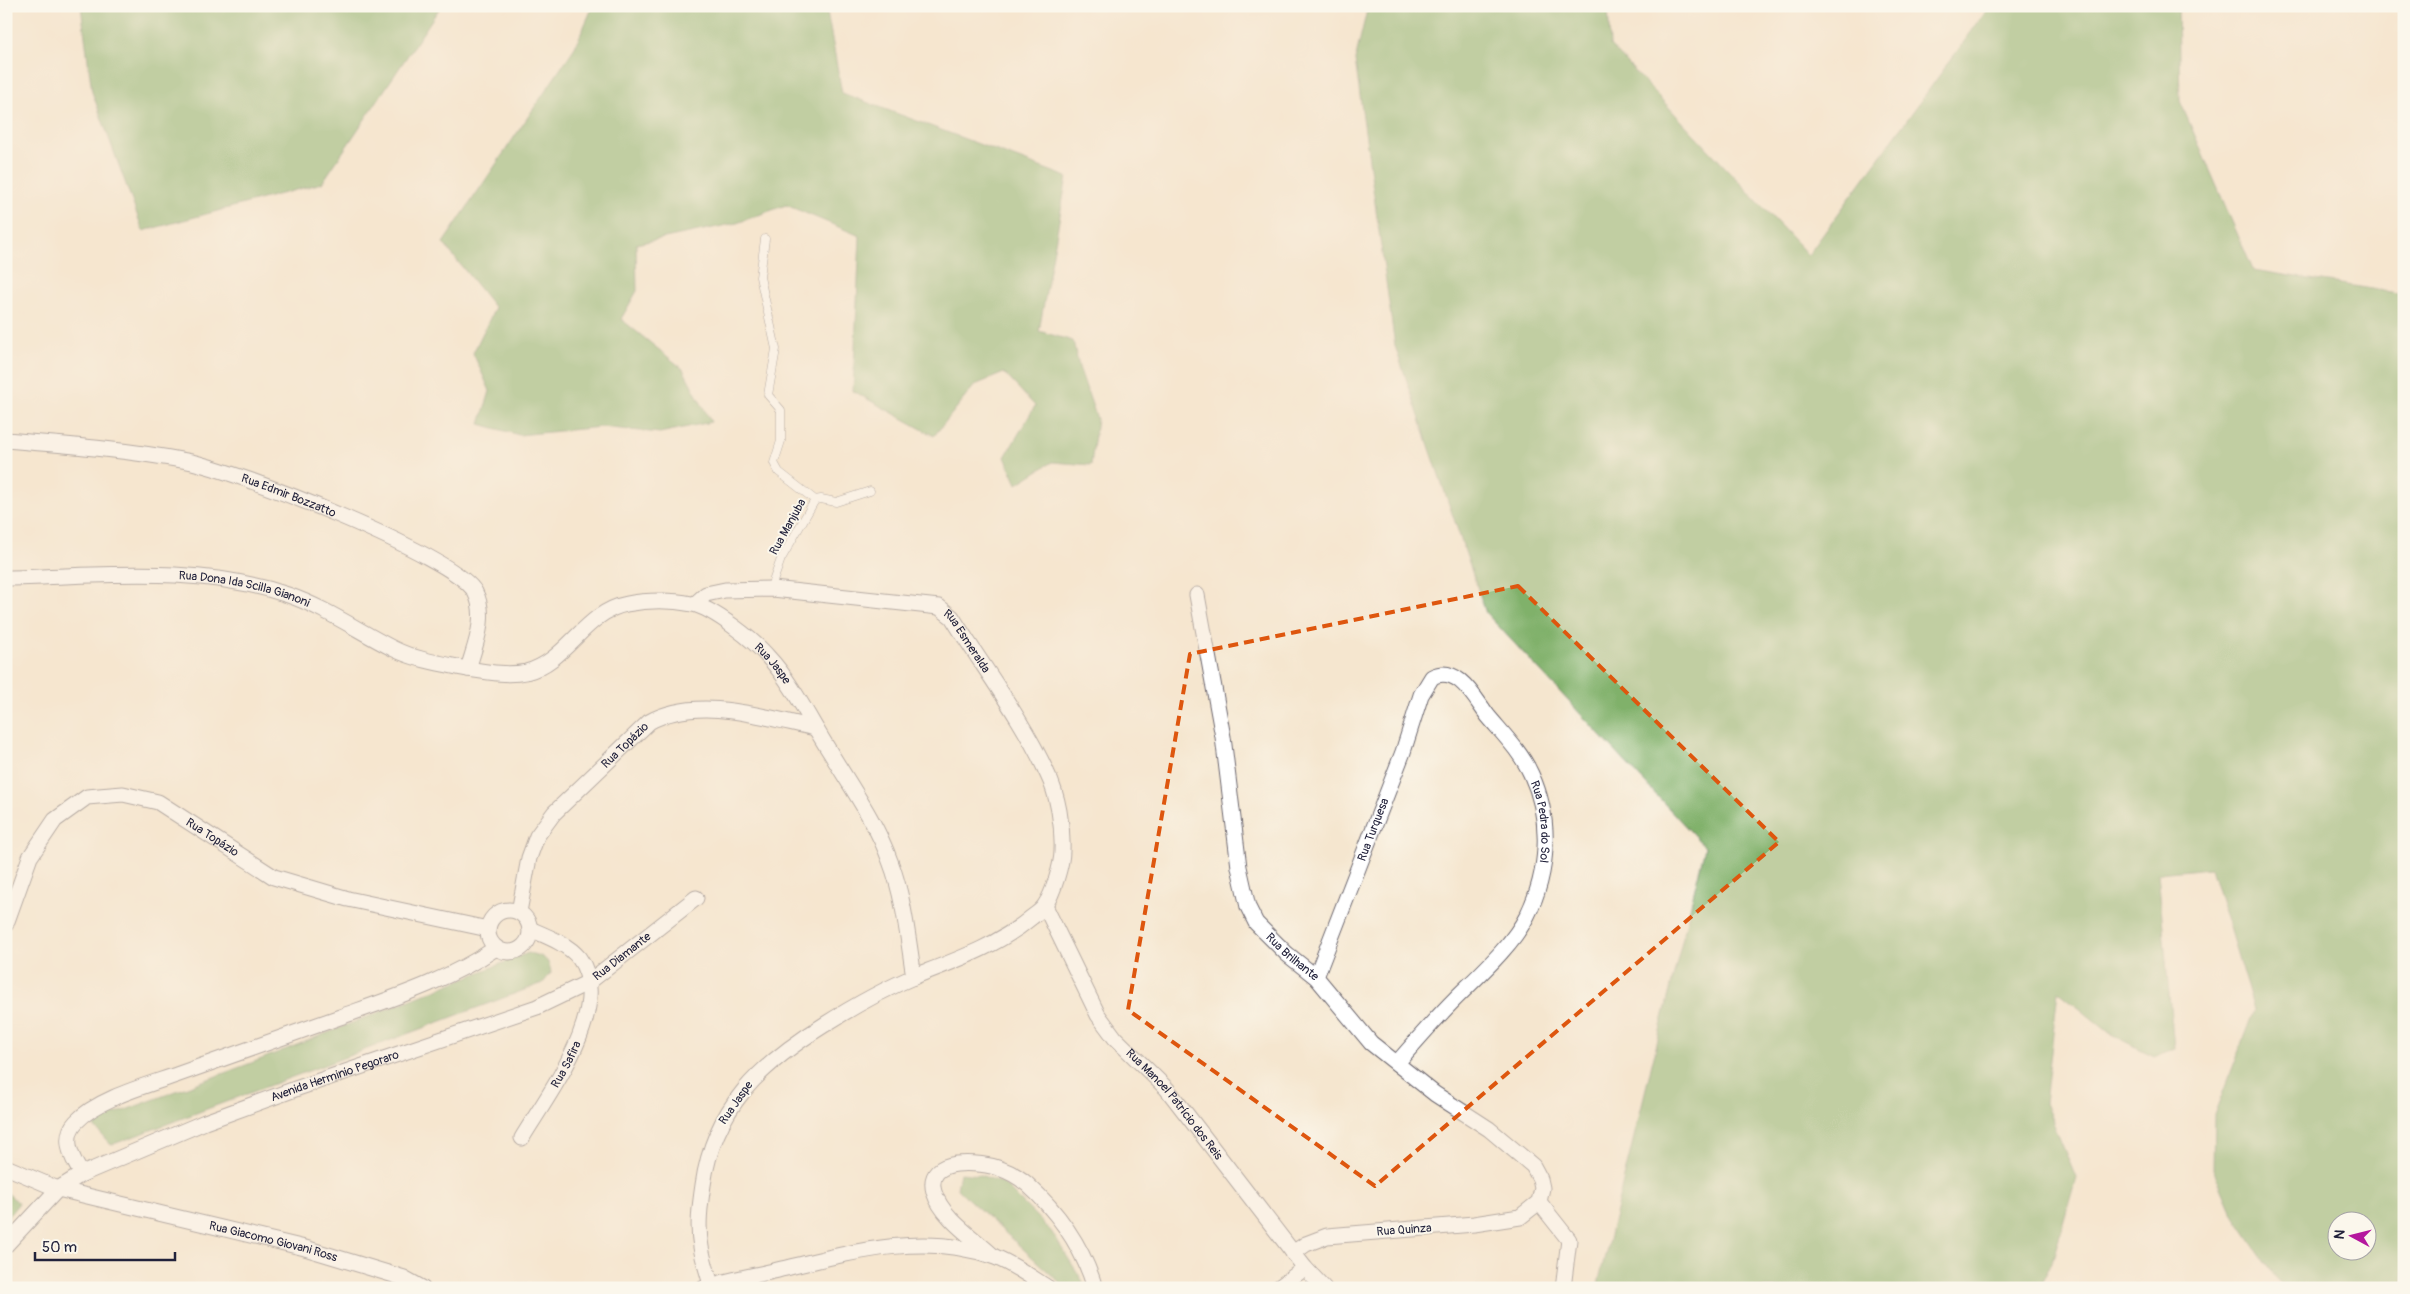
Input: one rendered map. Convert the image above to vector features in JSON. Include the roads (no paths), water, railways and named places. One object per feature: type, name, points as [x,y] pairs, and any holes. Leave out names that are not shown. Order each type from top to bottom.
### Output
[{"type":"street","name":"Rua Edmir Bozzatto","points":[[6,440],[103,449],[188,461],[226,471],[321,507],[408,547],[446,567],[474,590],[481,607],[478,634],[468,669]]},
{"type":"street","name":"Rua Dona Ida Scilla Gianoni","points":[[6,578],[158,573],[217,578],[286,594],[329,613],[396,650],[433,662],[468,669]]},
{"type":"street","name":"Rua Esmeralda","points":[[695,604],[706,594],[716,592],[770,590],[940,608],[952,617],[1013,713],[1048,774],[1058,809],[1063,853],[1045,906]]},
{"type":"street","name":"Rua Brilhante","points":[[1197,596],[1223,737],[1239,867],[1248,908],[1256,923],[1286,954],[1316,977],[1371,1042],[1435,1094],[1489,1129],[1533,1166],[1540,1179],[1542,1188],[1539,1202]]},
{"type":"street","name":"Rua Jaspe","points":[[468,669],[508,674],[527,672],[540,666],[564,648],[588,624],[612,607],[631,603],[660,601],[695,604],[741,631],[770,658],[871,821],[890,861],[904,916],[914,977]]},
{"type":"street","name":"Rua Pedra do Sol","points":[[1396,1063],[1431,1024],[1497,958],[1526,918],[1539,886],[1544,849],[1544,811],[1530,773],[1515,749],[1469,689],[1461,682],[1451,675],[1443,674],[1432,677],[1427,682]]},
{"type":"street","name":"Rua Turquesa","points":[[1316,977],[1427,682]]},
{"type":"street","name":"Rua Topázio","points":[[519,912],[529,858],[537,836],[554,813],[649,722],[663,714],[688,708],[742,714],[815,728]]},
{"type":"street","name":"Rua Topázio","points":[[6,924],[30,857],[55,820],[87,797],[123,794],[158,802],[274,877],[348,899],[488,929]]},
{"type":"street","name":"Rua Diamante","points":[[530,930],[554,940],[578,957],[589,982],[696,898]]},
{"type":"street","name":"Rua Jaspe","points":[[708,1287],[700,1245],[700,1206],[706,1166],[714,1138],[726,1114],[745,1087],[766,1066],[798,1041],[870,996],[991,944],[1021,926],[1045,906]]},
{"type":"street","name":"Rua Manoel Patrício dos Reis","points":[[1045,906],[1092,1002],[1115,1038],[1167,1089],[1293,1253],[1324,1288]]},
{"type":"street","points":[[505,910],[519,912],[528,922],[530,930],[526,943],[522,948],[509,952],[496,948],[488,936],[488,929],[493,916],[505,910]]},
{"type":"street","points":[[82,1174],[72,1158],[70,1138],[75,1123],[89,1111],[163,1080],[384,1002],[448,975],[480,959],[496,948]]},
{"type":"street","name":"Rua Safira","points":[[522,1138],[560,1074],[576,1042],[588,1010],[589,982]]},
{"type":"street","name":"Avenida Herminio Pegoraro","points":[[6,1246],[58,1188],[82,1174],[205,1122],[298,1088],[537,1007],[589,982]]},
{"type":"street","points":[[1048,1288],[995,1257],[963,1229],[940,1204],[934,1191],[933,1180],[942,1168],[957,1164],[981,1164],[1001,1169],[1027,1184],[1051,1209],[1072,1236],[1090,1270],[1095,1288]]},
{"type":"street","name":"Rua Giacomo Giovani Ross","points":[[6,1167],[58,1188],[314,1251],[404,1278],[422,1288]]},
{"type":"street","points":[[1539,1202],[1569,1240],[1563,1288]]},
{"type":"street","name":"Rua Quinza","points":[[1293,1253],[1306,1244],[1327,1236],[1474,1224],[1520,1216],[1539,1202]]},
{"type":"street","points":[[708,1287],[822,1258],[878,1248],[929,1245],[968,1250],[995,1257]]},
{"type":"street","points":[[1278,1288],[1305,1268]]},
{"type":"lane","points":[[766,239],[760,277],[776,349],[768,395],[781,410],[780,440],[774,463],[778,472],[815,500]]},
{"type":"lane","name":"Rua Manjuba","points":[[770,590],[781,559],[815,500],[821,499],[836,502],[870,491]]}]
